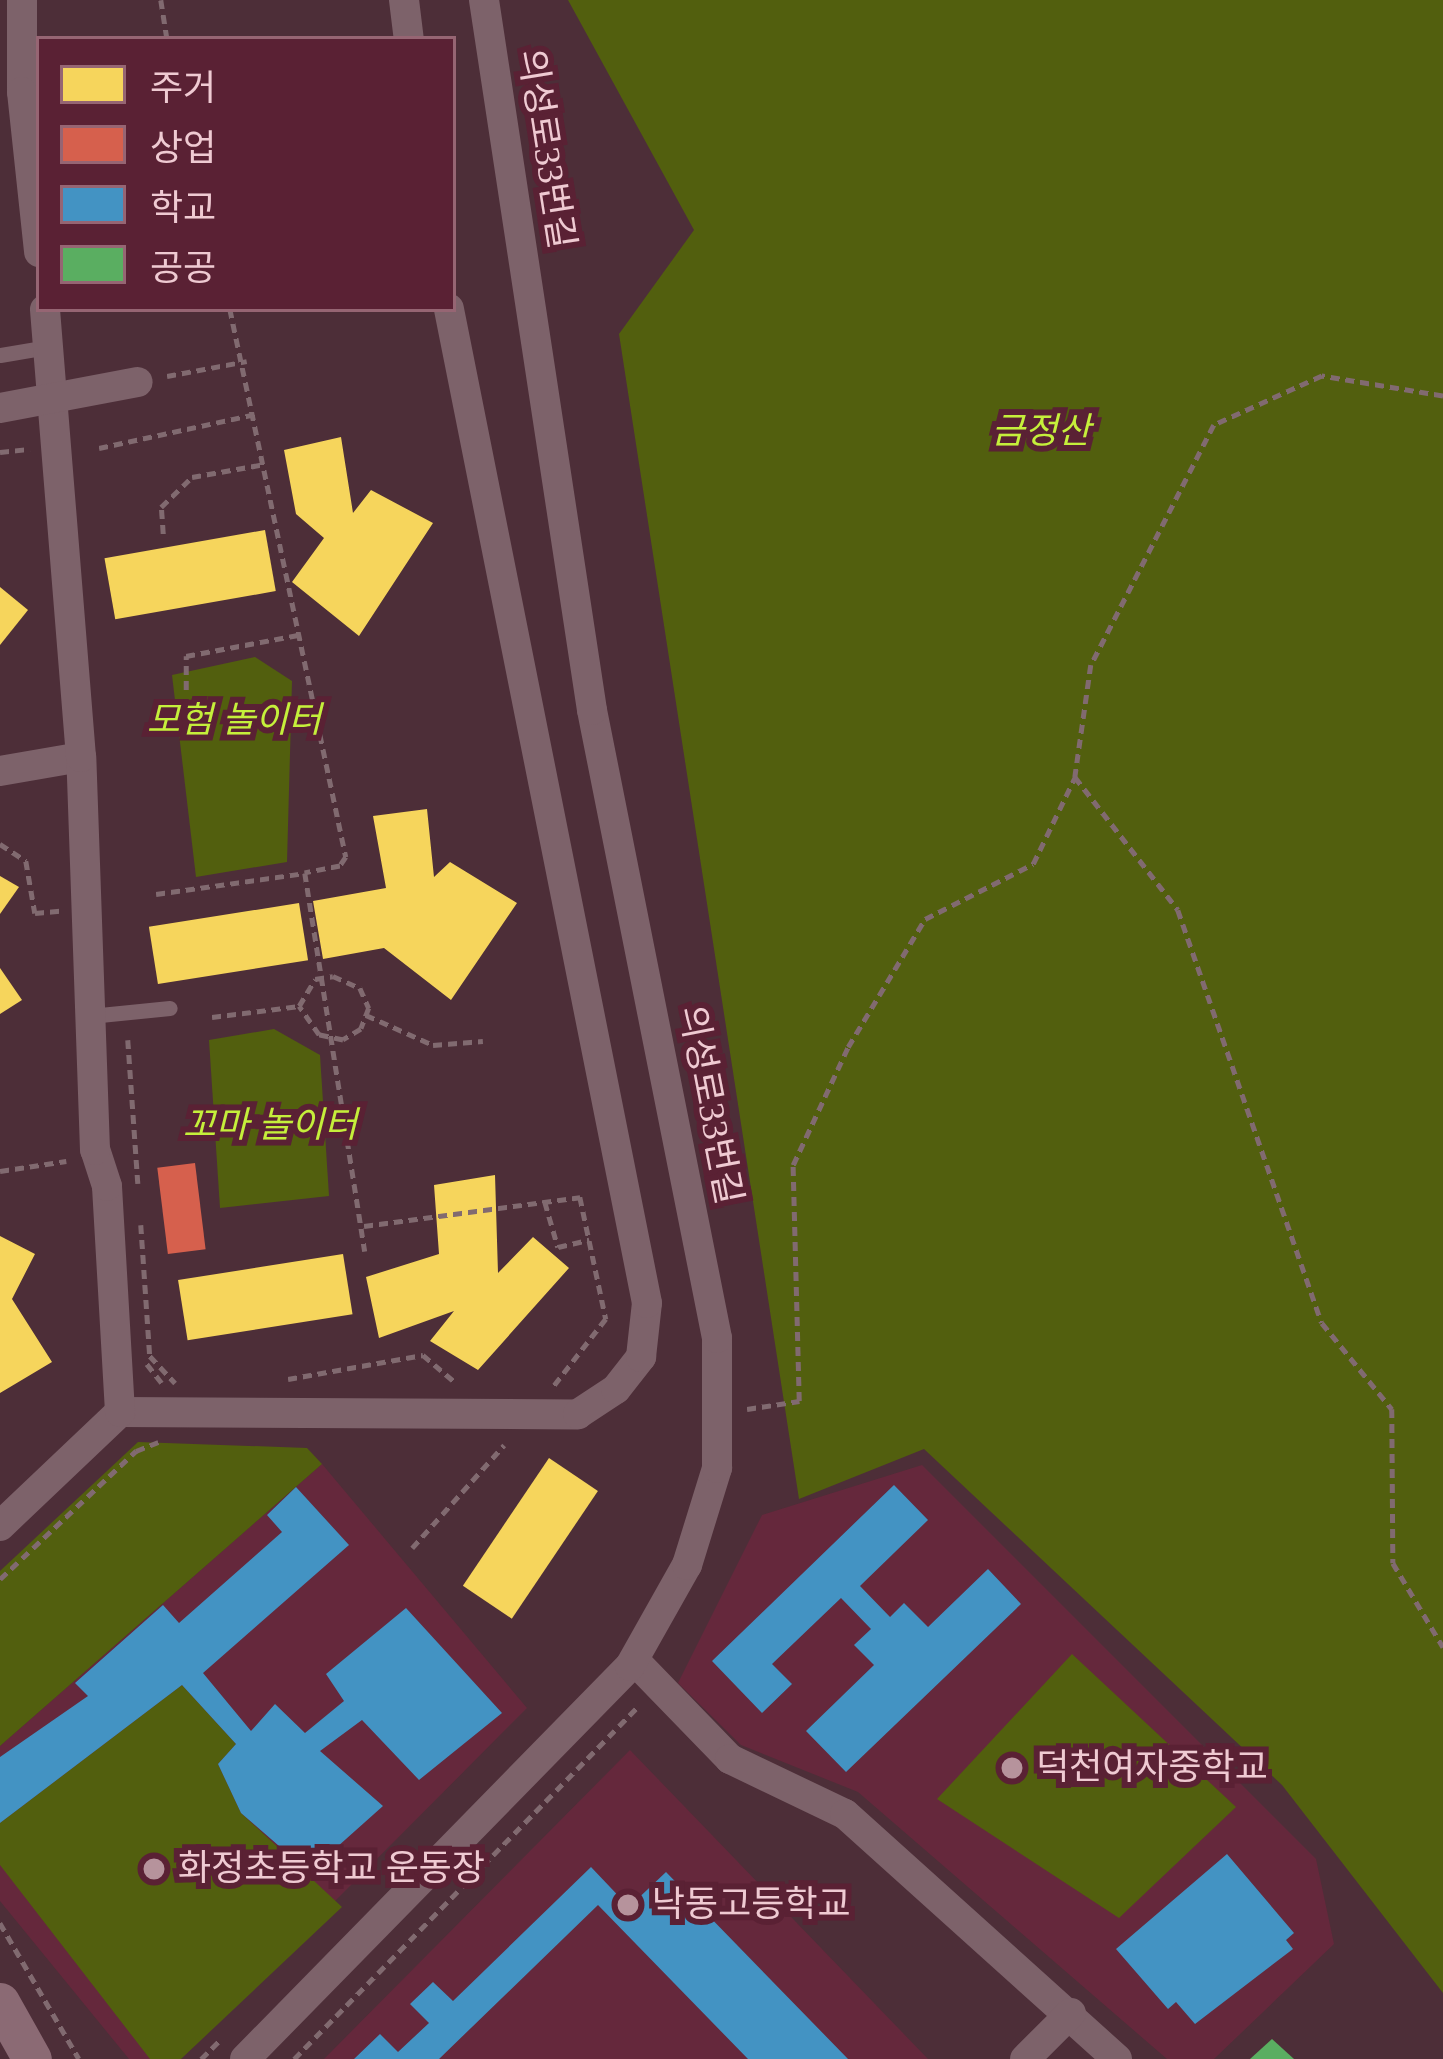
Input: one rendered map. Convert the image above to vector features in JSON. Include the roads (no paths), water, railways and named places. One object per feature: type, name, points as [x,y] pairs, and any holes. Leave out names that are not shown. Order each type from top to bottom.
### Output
[{"type":"main road","points":[[0,2002],[32,2059]]},
{"type":"street","points":[[22,0],[11,55],[36,231]]},
{"type":"street","points":[[404,0],[409,36]]},
{"type":"street","name":"의성로33번길","points":[[244,2059],[634,1660],[687,1565],[717,1468],[717,1338],[592,710],[484,0]]},
{"type":"street","points":[[45,312],[81,757],[90,1016],[119,1412]]},
{"type":"street","points":[[0,1526],[119,1412],[578,1414],[616,1389],[641,1357],[647,1303],[450,312]]},
{"type":"street","points":[[0,408],[138,382]]},
{"type":"street","points":[[0,771],[81,757]]},
{"type":"street","points":[[634,1660],[730,1759],[845,1814],[1117,2059]]},
{"type":"street","points":[[1025,2059],[1071,2013]]},
{"type":"lane","points":[[0,355],[48,347]]},
{"type":"lane","points":[[90,1016],[170,1008]]},
{"type":"place","name":"덕천여자중학교","points":[[1012,1768]]},
{"type":"place","name":"화정초등학교 운동장","points":[[154,1869]]},
{"type":"place","name":"낙동고등학교","points":[[628,1905]]},
{"type":"park label","name":"금정산","points":[[1041,432]]},
{"type":"park label","name":"모험 놀이터","points":[[234,721]]},
{"type":"park label","name":"꼬마 놀이터","points":[[270,1126]]}]
